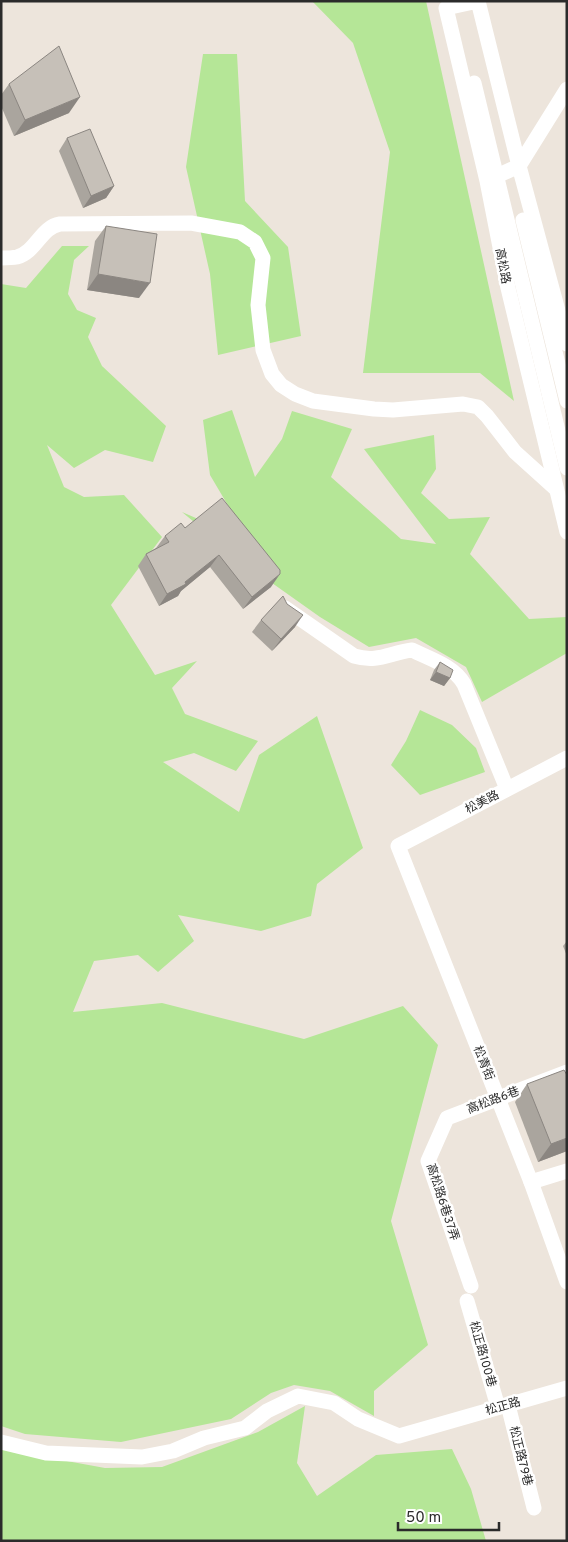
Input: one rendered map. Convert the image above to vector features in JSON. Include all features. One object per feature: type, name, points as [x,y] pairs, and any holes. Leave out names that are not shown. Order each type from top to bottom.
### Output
[{"type":"street","name":"高松路","points":[[454,1],[530,282],[567,401]]},
{"type":"street","name":"高松路","points":[[472,1],[567,468]]},
{"type":"street","name":"高松路","points":[[567,344],[563,313],[519,166],[478,1],[446,8],[487,181],[516,323],[567,532]]},
{"type":"street","points":[[487,181],[519,166],[567,89]]},
{"type":"street","points":[[1,258],[18,257],[29,251],[48,230],[54,225],[60,224],[191,222],[240,232],[255,242],[263,258],[258,305],[263,350],[272,374],[281,385],[295,394],[313,401],[374,409],[392,410],[463,404],[478,407],[515,452],[556,489]]},
{"type":"street","points":[[530,282],[548,303],[567,376]]},
{"type":"street","points":[[530,282],[521,309],[567,504]]},
{"type":"street","points":[[516,323],[563,313]]},
{"type":"street","points":[[284,608],[354,656],[366,660],[384,658],[412,650],[453,670],[460,676],[507,789]]},
{"type":"street","name":"松美路","points":[[398,846],[567,758]]},
{"type":"street","name":"松青街","points":[[398,846],[531,1182],[565,1274]]},
{"type":"street","points":[[562,1074],[564,1091]]},
{"type":"street","name":"高松路6巷","points":[[447,1118],[562,1074]]},
{"type":"street","name":"高松路6巷37弄","points":[[447,1118],[428,1161],[471,1286]]},
{"type":"street","points":[[531,1182],[567,1171]]},
{"type":"street","name":"松正路100巷","points":[[467,1301],[503,1406]]},
{"type":"street","name":"松正路","points":[[1,1442],[46,1453],[142,1457],[173,1451],[204,1438],[245,1428],[267,1410],[298,1396],[334,1403],[358,1420],[399,1436],[567,1388]]},
{"type":"street","name":"松正路79巷","points":[[503,1406],[534,1508]]},
{"type":"green space","points":[[312,1],[426,1],[514,401],[480,373],[363,373],[390,152],[353,43]]},
{"type":"green space","points":[[203,54],[237,54],[245,201],[288,247],[301,336],[218,355],[210,274],[186,167]]},
{"type":"green space","points":[[62,246],[89,246],[74,260],[68,294],[77,310],[96,318],[88,337],[102,366],[166,426],[153,462],[105,450],[74,468],[47,445],[64,487],[84,497],[124,495],[162,537],[111,605],[155,675],[197,661],[172,688],[185,714],[258,741],[236,771],[194,753],[163,762],[239,812],[259,755],[317,716],[363,848],[317,884],[311,916],[261,931],[178,915],[194,941],[158,972],[138,955],[94,961],[73,1012],[162,1003],[304,1039],[403,1006],[438,1045],[391,1221],[428,1345],[374,1391],[374,1416],[330,1391],[294,1385],[271,1393],[231,1419],[121,1442],[25,1434],[1,1426],[1,284],[26,288]]},
{"type":"green space","points":[[232,410],[255,477],[282,439],[292,411],[352,429],[331,477],[401,539],[436,544],[364,449],[434,435],[436,469],[421,493],[449,519],[490,517],[470,554],[529,619],[567,617],[567,653],[482,702],[466,667],[416,638],[369,647],[320,617],[241,561],[182,512],[249,541],[210,475],[203,420]]},
{"type":"green space","points":[[420,710],[452,725],[476,748],[485,772],[420,795],[391,765],[406,741]]},
{"type":"green space","points":[[305,1406],[297,1463],[317,1496],[376,1455],[452,1449],[471,1489],[486,1541],[1,1541],[1,1449],[105,1468],[162,1467],[258,1432]]},
{"type":"building","points":[[59,46],[80,97],[25,120],[9,84]]},
{"type":"building","points":[[90,129],[114,186],[91,196],[67,138]]},
{"type":"building","points":[[106,226],[157,234],[150,283],[98,274]]},
{"type":"building","points":[[222,498],[280,570],[280,574],[252,597],[219,555],[185,582],[186,584],[167,594],[146,554],[169,542],[165,536],[181,523],[185,528]]},
{"type":"building","points":[[283,596],[287,604],[303,615],[281,639],[261,620]]},
{"type":"building","points":[[440,662],[453,670],[450,678],[436,672]]},
{"type":"building","points":[[564,1070],[567,1075],[567,1138],[551,1144],[527,1084]]}]
